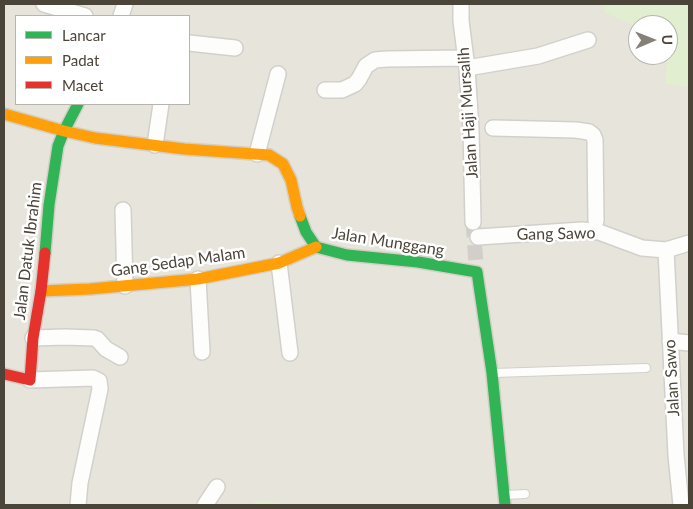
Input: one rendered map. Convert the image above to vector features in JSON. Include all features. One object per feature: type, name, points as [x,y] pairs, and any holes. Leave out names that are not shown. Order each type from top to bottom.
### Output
[{"type":"street","points":[[44,4],[82,15]]},
{"type":"street","name":"Jalan Haji Mursalih","points":[[461,4],[461,22],[466,63],[483,129],[473,222]]},
{"type":"street","points":[[325,90],[342,90],[355,84],[366,66],[375,60],[466,63],[538,56],[588,40]]},
{"type":"street","points":[[190,44],[235,48]]},
{"type":"street","points":[[257,154],[278,74]]},
{"type":"street","name":"Jalan Datuk Ibrahim","points":[[30,380],[33,338],[41,291],[58,146],[77,105]]},
{"type":"street","points":[[155,145],[161,105]]},
{"type":"street","name":"Jalan Munggang","points":[[4,114],[95,138],[184,149],[269,156],[283,164],[292,180],[297,207],[306,232],[316,247],[347,254],[476,267],[492,373],[504,500]]},
{"type":"street","points":[[483,129],[576,130],[589,132],[593,135],[595,140],[596,221]]},
{"type":"street","points":[[123,210],[125,286]]},
{"type":"street","name":"Gang Sawo","points":[[478,237],[582,230],[599,232],[642,248],[666,250],[689,242]]},
{"type":"street","name":"Gang Sedap Malam","points":[[41,291],[125,286],[230,274],[279,263],[316,247]]},
{"type":"street","name":"Jalan Sawo","points":[[666,250],[670,341],[682,425],[676,455],[681,505]]},
{"type":"street","points":[[279,263],[290,353]]},
{"type":"street","points":[[198,278],[202,352]]},
{"type":"street","points":[[33,338],[94,338],[120,358]]},
{"type":"street","points":[[670,341],[689,343]]},
{"type":"street","points":[[4,374],[30,380],[93,378],[99,381],[100,389],[80,483],[78,505]]},
{"type":"street","points":[[205,505],[217,487]]},
{"type":"lane","points":[[492,373],[646,368]]},
{"type":"lane","points":[[504,500],[524,494]]},
{"type":"shaded area","points":[[4,4],[689,4],[689,505],[4,505]]},
{"type":"green space","points":[[603,4],[686,4],[689,7],[689,87],[665,84],[666,65],[678,65],[678,15],[628,15],[628,23],[605,13]]},
{"type":"green space","points":[[259,500],[294,505],[250,505]]},
{"type":"tunnel","points":[[473,222],[476,263]]},
{"type":"traffic: fast","points":[[45,253],[49,205],[58,146],[77,105]]},
{"type":"traffic: fast","points":[[300,216],[306,232],[316,247],[347,255],[418,262],[477,272],[492,373],[505,505]]},
{"type":"traffic: slow","points":[[4,114],[95,138],[184,149],[269,155],[283,164],[291,180],[300,216]]},
{"type":"traffic: slow","points":[[41,291],[90,289],[198,279],[279,263],[316,247]]},
{"type":"traffic: jam","points":[[4,374],[30,380],[33,338],[45,253]]}]
